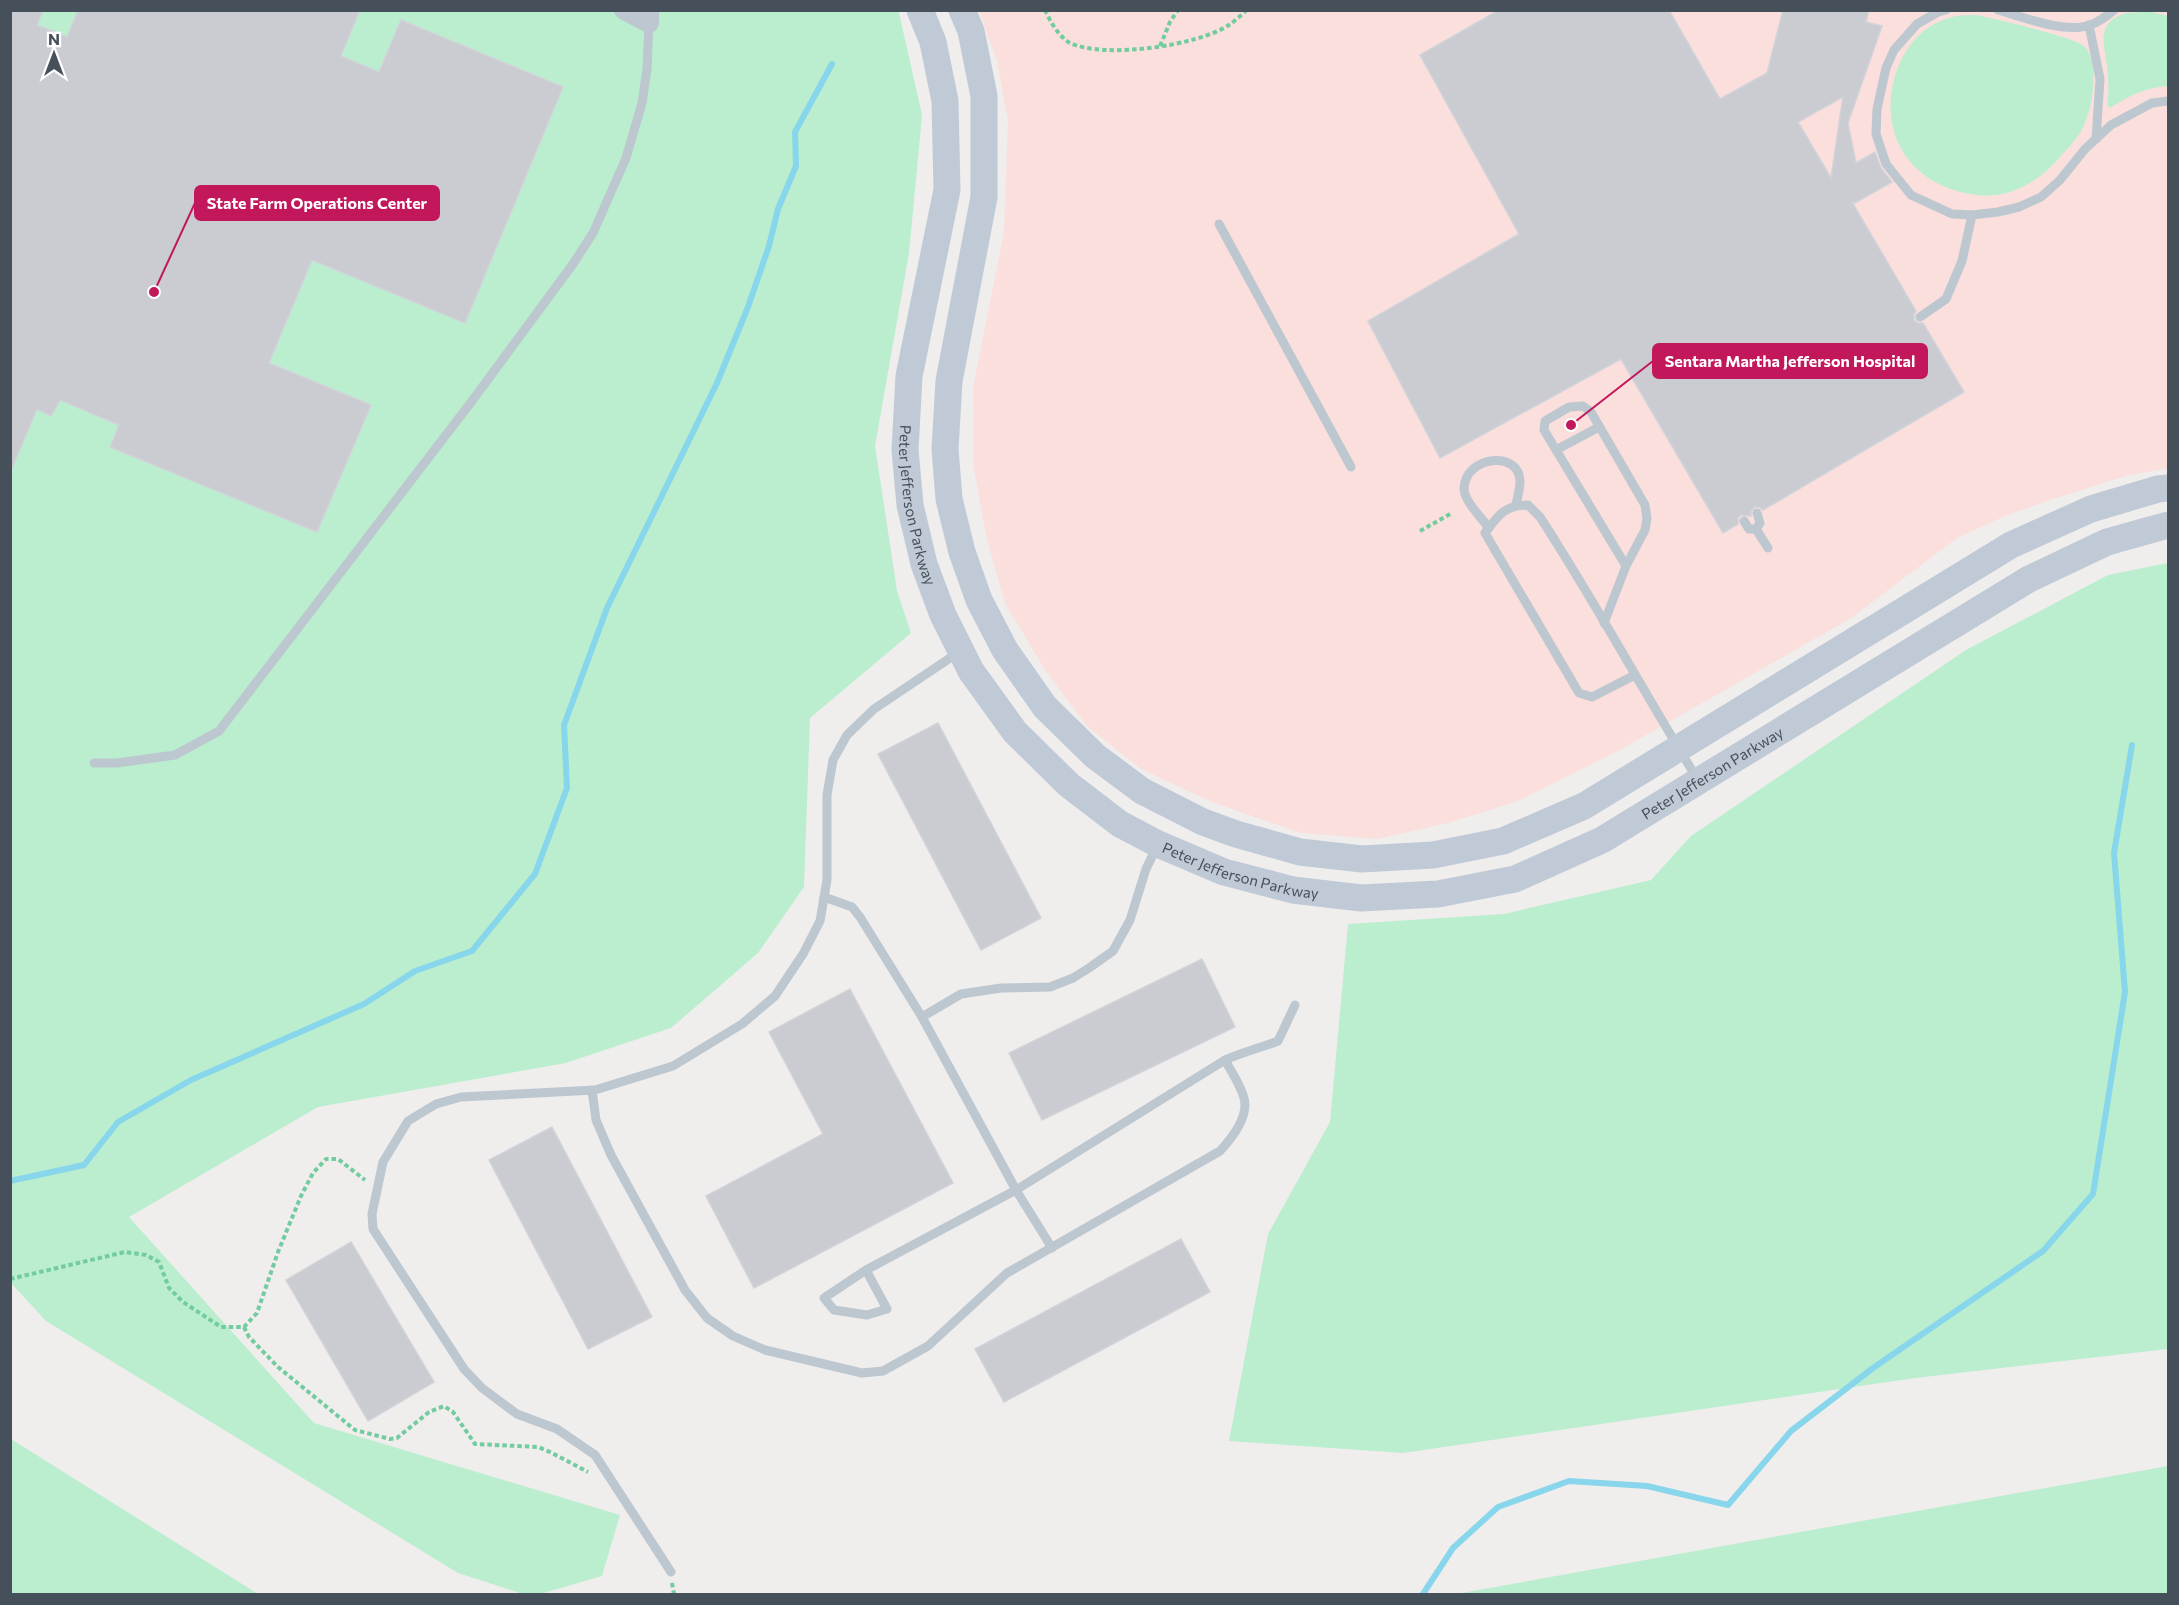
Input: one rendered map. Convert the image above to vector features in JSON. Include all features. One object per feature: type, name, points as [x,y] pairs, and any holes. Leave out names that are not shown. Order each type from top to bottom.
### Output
[{"type":"street","points":[[624,10],[649,17]]},
{"type":"street","name":"Peter Jefferson Parkway","points":[[920,10],[933,42],[945,100],[947,190],[909,376],[905,450],[910,505],[924,564],[943,615],[971,671],[1015,732],[1069,785],[1120,824],[1158,844],[1224,872],[1293,891],[1361,898],[1438,894],[1515,879],[1602,840],[2029,579],[2107,542],[2169,525]]},
{"type":"street","name":"Peter Jefferson Parkway","points":[[962,10],[971,31],[984,96],[984,197],[949,381],[945,449],[949,499],[962,552],[979,600],[1005,650],[1046,707],[1095,756],[1142,791],[1203,822],[1300,852],[1362,859],[1433,855],[1503,841],[1584,806],[2011,545],[2091,509],[2158,489],[2169,488]]},
{"type":"lane","points":[[1946,10],[1917,24],[1894,50],[1886,68],[1877,109],[1876,134],[1886,164],[1911,195],[1952,214],[1972,215],[2010,210],[2042,197],[2111,125],[2152,103],[2169,101]]},
{"type":"lane","points":[[1998,10],[2052,25],[2076,28],[2089,26],[2114,10]]},
{"type":"lane","points":[[94,763],[117,763],[175,755],[219,731],[472,401],[573,264],[593,233],[626,158],[642,103],[648,69],[649,17]]},
{"type":"lane","points":[[2089,26],[2100,79],[2096,139]]},
{"type":"lane","points":[[1920,317],[1946,299],[1962,261],[1972,215]]},
{"type":"lane","points":[[1219,224],[1352,467]]},
{"type":"lane","points":[[1604,623],[1626,566],[1645,530],[1647,518],[1645,505],[1591,412],[1583,406],[1569,407],[1545,421],[1544,430],[1626,566]]},
{"type":"lane","points":[[1556,450],[1599,427]]},
{"type":"lane","points":[[1489,528],[1467,499],[1464,488],[1475,467],[1484,461],[1496,459],[1508,463],[1516,470],[1520,480],[1516,505]]},
{"type":"lane","points":[[1635,675],[1592,697],[1579,693],[1485,533],[1499,513],[1516,505],[1528,505],[1540,517],[1635,675],[1678,749],[1699,782]]},
{"type":"lane","points":[[1756,529],[1760,523],[1757,513]]},
{"type":"lane","points":[[1744,521],[1749,529],[1756,529]]},
{"type":"lane","points":[[1756,529],[1768,548]]},
{"type":"lane","points":[[671,1572],[595,1455],[557,1429],[517,1414],[482,1388],[464,1369],[373,1229],[372,1214],[382,1162],[408,1121],[436,1104],[461,1097],[592,1090],[673,1066],[742,1024],[775,996],[803,954],[820,921],[827,880],[827,795],[833,760],[847,735],[874,709],[961,651]]},
{"type":"lane","points":[[922,1017],[961,994],[1001,988],[1050,987],[1073,978],[1105,957],[1113,951],[1130,920],[1146,869],[1158,844]]},
{"type":"lane","points":[[824,897],[852,907],[922,1017],[1016,1190],[1052,1248]]},
{"type":"lane","points":[[866,1270],[886,1309],[867,1315],[834,1310],[824,1298],[866,1270],[1016,1190],[1226,1060],[1246,1050],[1260,1048],[1278,1041],[1295,1005]]},
{"type":"lane","points":[[592,1090],[596,1120],[611,1155],[685,1290],[707,1318],[733,1336],[765,1350],[862,1373],[882,1371],[928,1346],[1007,1273],[1220,1151],[1234,1135],[1244,1112],[1245,1097],[1226,1060]]},
{"type":"path","points":[[1045,10],[1050,23],[1069,43],[1102,50],[1160,47],[1197,38],[1228,26],[1247,10]]},
{"type":"path","points":[[1160,47],[1170,22],[1178,10]]},
{"type":"path","points":[[1420,531],[1452,513]]},
{"type":"path","points":[[244,1328],[257,1313],[301,1196],[313,1173],[326,1159],[338,1159],[365,1180],[378,1185]]},
{"type":"path","points":[[10,1279],[124,1252],[146,1255],[159,1262],[169,1288],[183,1302],[221,1327],[244,1328]]},
{"type":"path","points":[[244,1328],[249,1337],[278,1367],[355,1430],[390,1439],[397,1438],[429,1412],[444,1406],[453,1412],[475,1444],[538,1448],[597,1476]]},
{"type":"shaded area","points":[[979,11],[2168,11],[2168,468],[2126,476],[2050,500],[2005,516],[1957,538],[1851,618],[1620,750],[1518,801],[1448,823],[1377,839],[1301,833],[1212,802],[1141,769],[1087,726],[1047,673],[1005,603],[987,540],[973,463],[973,388],[1004,232],[1008,120],[997,61]]},
{"type":"green space","points":[[11,11],[898,11],[899,13],[922,115],[909,253],[875,446],[897,591],[911,633],[810,718],[804,887],[758,953],[671,1028],[566,1063],[318,1107],[129,1217],[314,1423],[620,1515],[602,1576],[540,1594],[523,1594],[458,1573],[46,1321],[11,1283]]},
{"type":"green space","points":[[2151,12],[2168,16],[2168,86],[2138,93],[2110,108],[2107,105],[2105,30],[2114,18],[2123,14]]},
{"type":"green space","points":[[1975,15],[2032,28],[2078,42],[2089,53],[2093,73],[2090,107],[2077,138],[2052,166],[2033,181],[2012,191],[1989,196],[1955,190],[1935,182],[1919,170],[1906,156],[1896,139],[1891,119],[1891,98],[1895,76],[1909,47],[1923,32],[1941,21],[1952,17]]},
{"type":"green space","points":[[2168,563],[2168,1349],[1915,1378],[1403,1453],[1229,1441],[1268,1234],[1330,1122],[1348,924],[1504,914],[1651,880],[1691,836],[1966,650],[2108,575]]},
{"type":"green space","points":[[11,1439],[258,1594],[11,1594]]},
{"type":"green space","points":[[2168,1466],[2168,1594],[1456,1594]]},
{"type":"building","points":[[10,10],[43,10],[37,25],[67,37],[78,10],[360,10],[341,56],[379,72],[401,20],[563,87],[465,323],[312,260],[269,363],[371,405],[317,532],[110,447],[119,425],[60,400],[51,416],[37,409],[10,473]]},
{"type":"building","points":[[1499,10],[1669,10],[1720,99],[1767,73],[1783,10],[1869,10],[1866,22],[1882,26],[1848,123],[1856,163],[1875,152],[1881,168],[1892,182],[1855,203],[1852,202],[1916,311],[1914,320],[1923,323],[1964,392],[1763,510],[1755,507],[1751,511],[1751,516],[1741,515],[1738,518],[1738,524],[1723,533],[1621,359],[1440,458],[1368,321],[1519,234],[1420,55]],"holes":[[[1843,97],[1831,178],[1798,122]]]},
{"type":"building","points":[[938,723],[1041,918],[981,950],[878,754]]},
{"type":"building","points":[[1202,959],[1235,1027],[1042,1120],[1009,1053]]},
{"type":"building","points":[[850,989],[953,1183],[754,1288],[706,1196],[823,1134],[769,1032]]},
{"type":"building","points":[[552,1127],[652,1317],[588,1349],[489,1160]]},
{"type":"building","points":[[1181,1239],[1210,1292],[1004,1402],[975,1349]]},
{"type":"building","points":[[351,1242],[434,1382],[368,1421],[286,1280]]},
{"type":"waterway","points":[[10,1181],[84,1165],[118,1122],[191,1080],[364,1004],[415,971],[472,951],[535,874],[567,788],[564,725],[607,608],[717,383],[748,307],[769,246],[778,209],[796,166],[795,132],[832,64]]},
{"type":"waterway","points":[[1423,1594],[1453,1548],[1498,1507],[1569,1481],[1647,1486],[1728,1505],[1791,1431],[1873,1368],[2043,1251],[2093,1194],[2125,992],[2114,853],[2132,745]]},
{"type":"place","name":"State Farm Operations Center","points":[[154,292]]},
{"type":"place","name":"Sentara Martha Jefferson Hospital","points":[[1571,425]]}]
